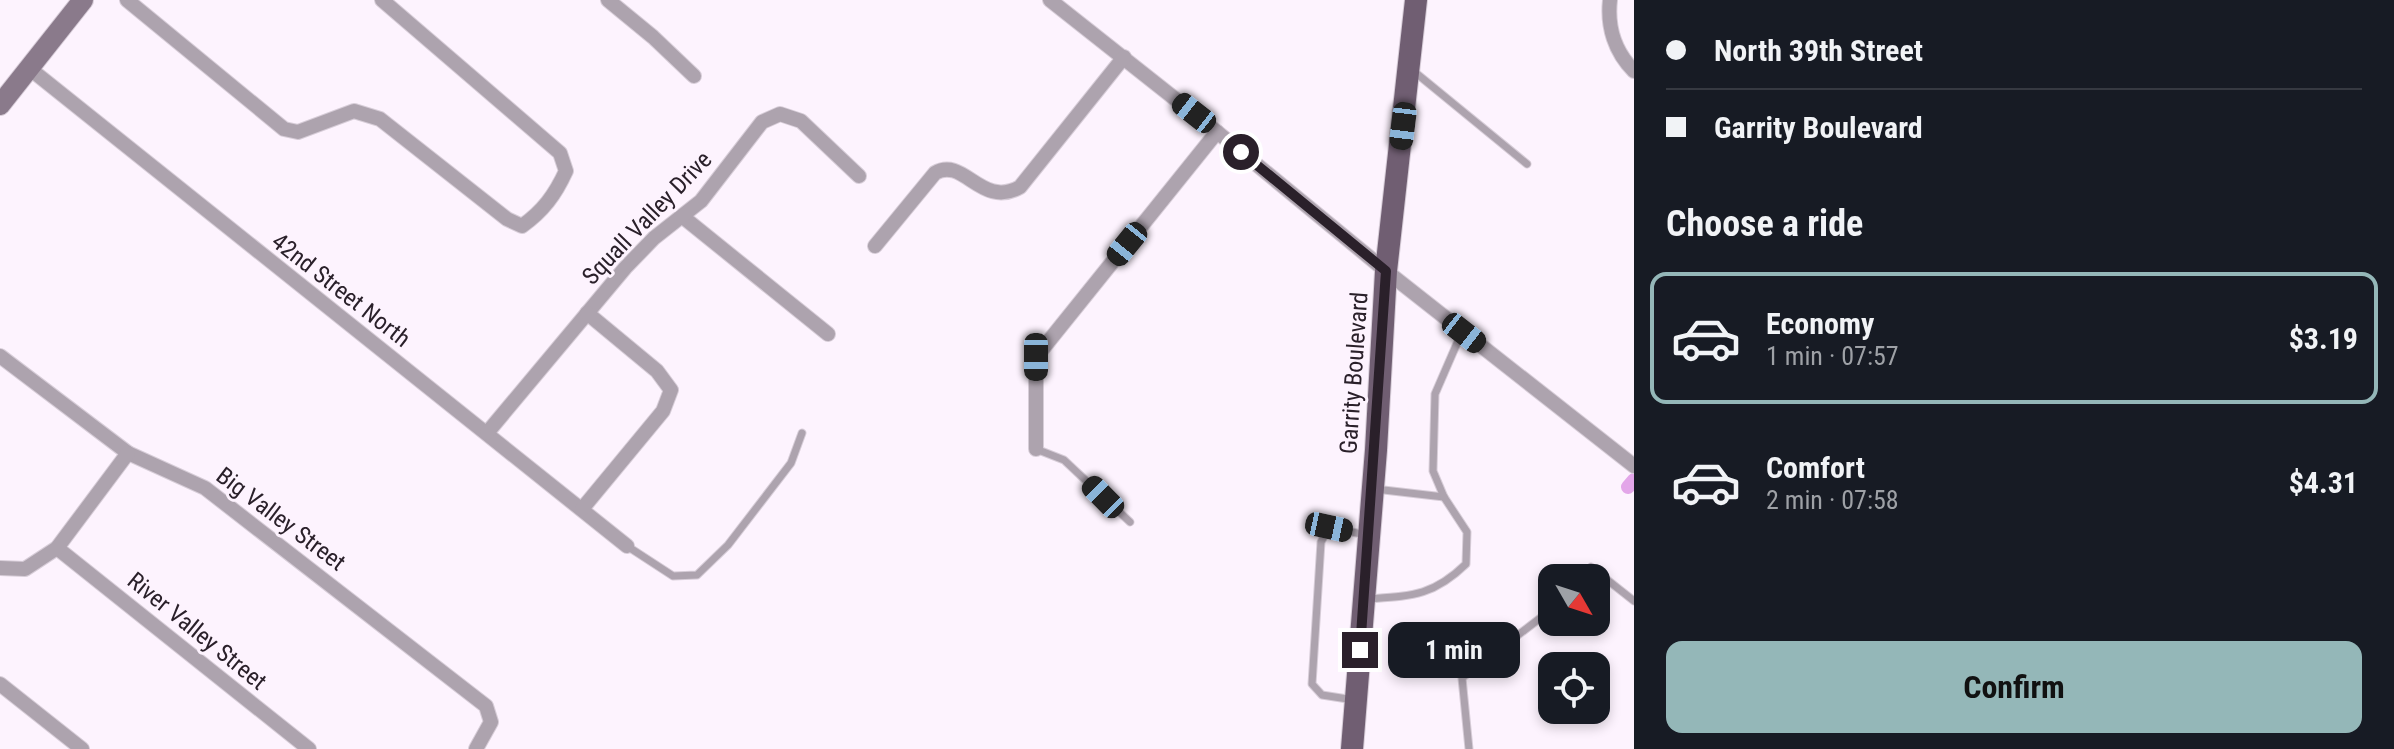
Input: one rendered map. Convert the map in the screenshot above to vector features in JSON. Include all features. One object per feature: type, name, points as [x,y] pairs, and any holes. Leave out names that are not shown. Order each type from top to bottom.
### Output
[{"type":"main road","name":"Garrity Boulevard","points":[[1352,749],[1386,271],[1416,0]]},
{"type":"street","points":[[0,105],[83,0]]},
{"type":"street","points":[[127,0],[284,129],[298,132],[354,111],[380,119],[507,219],[522,226],[549,202],[566,171],[560,153],[382,0]]},
{"type":"street","points":[[608,0],[694,76]]},
{"type":"street","points":[[1050,0],[1634,466]]},
{"type":"street","points":[[1610,0],[1608,14],[1612,32],[1621,57],[1634,71]]},
{"type":"street","points":[[875,246],[935,173],[941,170],[954,171],[995,193],[1007,194],[1020,187],[1124,57]]},
{"type":"street","name":"42nd Street North","points":[[29,68],[627,546]]},
{"type":"street","name":"Squall Valley Drive","points":[[487,433],[625,268],[654,238],[701,201],[762,122],[780,114],[801,121],[859,176]]},
{"type":"street","points":[[1036,449],[1036,357],[1217,132]]},
{"type":"street","points":[[683,217],[828,334]]},
{"type":"street","points":[[582,509],[663,411],[671,390],[657,371],[587,313]]},
{"type":"street","name":"Big Valley Street","points":[[0,356],[128,453],[205,488],[486,706],[491,722],[476,749]]},
{"type":"street","points":[[0,568],[25,569],[57,548],[128,453]]},
{"type":"street","name":"River Valley Street","points":[[57,548],[309,749]]},
{"type":"street","points":[[0,684],[82,749]]},
{"type":"lane","points":[[1410,68],[1527,164]]},
{"type":"lane","points":[[1364,599],[1407,596],[1425,591],[1448,582],[1466,564],[1467,532],[1444,497],[1433,471],[1435,394],[1464,333]]},
{"type":"lane","points":[[627,546],[673,576],[697,575],[728,545],[791,463],[802,433]]},
{"type":"lane","points":[[1036,449],[1064,460],[1130,522]]},
{"type":"lane","points":[[1372,488],[1444,497]]},
{"type":"lane","points":[[1356,700],[1322,695],[1312,684],[1321,542],[1329,527],[1368,536]]},
{"type":"lane","points":[[1610,582],[1634,601]]},
{"type":"lane","points":[[1469,749],[1462,678],[1538,620]]},
{"type":"waterway","points":[[1628,487],[1634,480]]},
{"type":"route","points":[[1241,152],[1386,271],[1360,650]]}]
